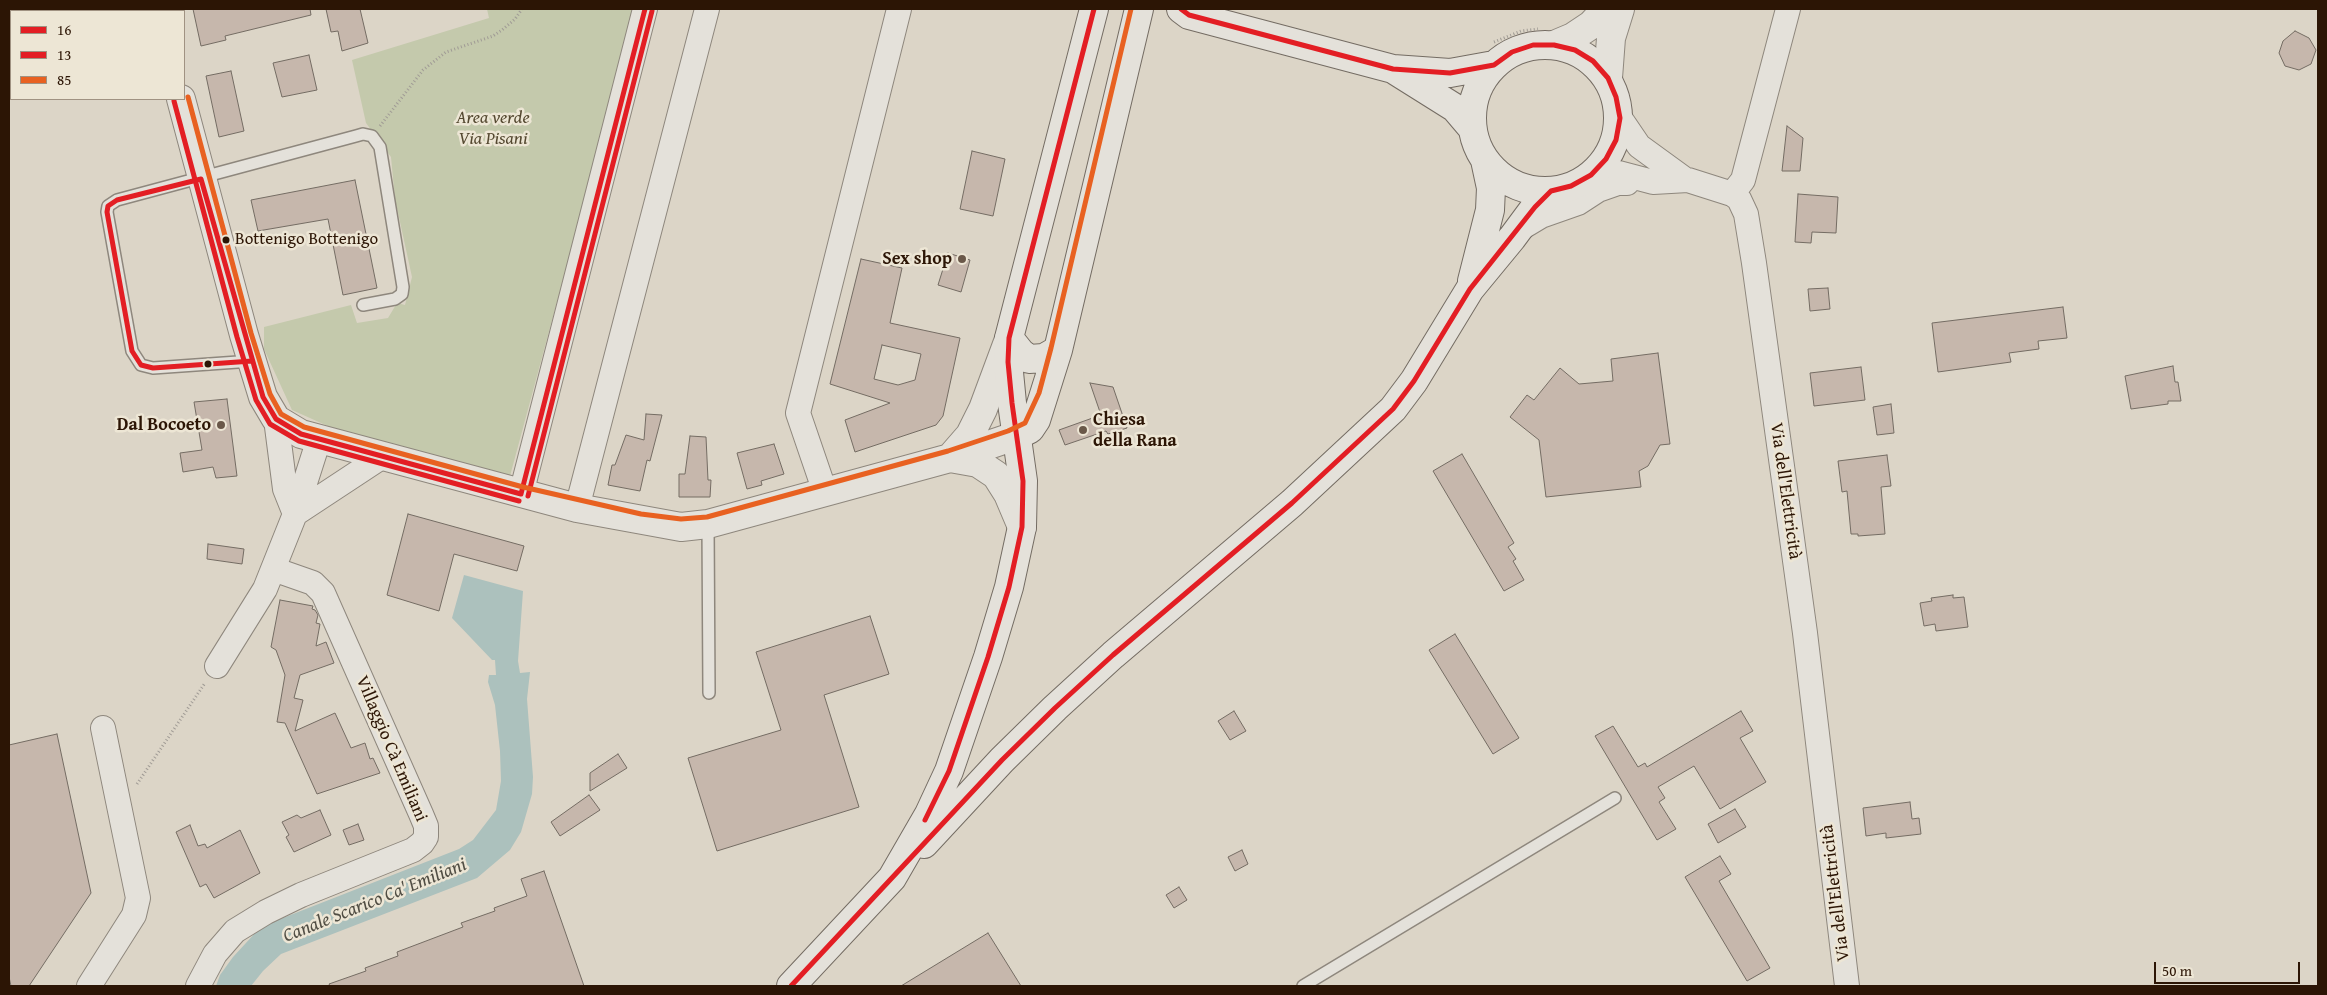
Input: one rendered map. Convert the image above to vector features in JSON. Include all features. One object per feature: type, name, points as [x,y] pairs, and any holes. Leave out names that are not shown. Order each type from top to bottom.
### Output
[{"type":"main road","points":[[950,458],[970,435],[983,409],[1010,338],[1094,9]]},
{"type":"main road","points":[[181,100],[201,179],[252,361],[264,397],[276,419],[301,434],[319,440],[521,494],[577,508],[681,527],[708,524],[950,458],[1018,435],[1030,429],[1036,420],[1058,350],[1137,15],[1185,12],[1393,69],[1450,73],[1492,54],[1512,52],[1533,45],[1548,37],[1572,37],[1591,25],[1606,9]]},
{"type":"main road","points":[[1608,78],[1611,38],[1620,9]]},
{"type":"main road","points":[[1492,54],[1473,104],[1472,128],[1476,144],[1485,160],[1503,178],[1526,188],[1551,191],[1572,186],[1591,176],[1606,160],[1620,118],[1616,97],[1608,78],[1593,62],[1575,50],[1548,37]]},
{"type":"main road","points":[[1393,69],[1455,108],[1472,128]]},
{"type":"main road","points":[[1470,289],[1490,210],[1491,188],[1485,160]]},
{"type":"main road","points":[[791,986],[1002,760],[1055,708],[1113,655],[1292,503],[1393,409],[1414,381],[1470,289],[1535,207],[1551,191]]},
{"type":"main road","points":[[1010,338],[1021,353],[1029,359],[1044,358],[1058,350]]},
{"type":"main road","points":[[892,878],[929,814],[949,771],[988,657],[1009,587],[1022,527],[1023,482],[1008,362],[1010,338]]},
{"type":"main road","points":[[950,458],[978,463],[996,475],[1008,494],[1022,527]]},
{"type":"street","points":[[521,494],[645,9]]},
{"type":"street","points":[[577,508],[706,9]]},
{"type":"street","points":[[825,492],[798,413],[899,9]]},
{"type":"street","points":[[1620,118],[1640,146],[1683,178],[1732,194],[1743,180],[1788,9]]},
{"type":"street","points":[[1591,176],[1619,173],[1653,182]]},
{"type":"street","points":[[1517,230],[1541,216],[1578,203],[1598,190],[1611,186],[1683,178]]},
{"type":"street","name":"Via dell'Elettricità","points":[[1732,194],[1738,199],[1746,214],[1754,263],[1803,623],[1847,986]]},
{"type":"street","points":[[276,419],[285,489],[292,520]]},
{"type":"street","points":[[217,666],[265,589],[292,520],[319,440]]},
{"type":"street","points":[[292,520],[383,456]]},
{"type":"street","name":"Villaggio Cà Emiliani","points":[[198,986],[215,954],[235,931],[266,912],[301,895],[413,850],[426,837],[426,826],[422,814],[323,593],[313,583],[276,562]]},
{"type":"street","points":[[89,986],[134,915],[137,906],[137,893],[103,728]]},
{"type":"lane","points":[[252,361],[153,368],[141,365],[132,350],[107,212],[108,206],[117,200],[363,134],[372,136],[380,147],[403,287],[402,294],[394,299],[363,305]]},
{"type":"lane","points":[[708,524],[709,693]]},
{"type":"lane","points":[[1303,986],[1615,798]]},
{"type":"path","points":[[372,136],[423,70],[446,52],[493,36],[515,19],[522,9]]},
{"type":"path","points":[[1492,54],[1521,31],[1548,37]]},
{"type":"path","points":[[120,809],[217,666]]},
{"type":"green space","name":"Area verde Via Pisani","points":[[487,9],[636,9],[510,476],[359,440],[292,410],[264,349],[264,327],[351,305],[357,323],[388,318],[397,303],[405,305],[412,277],[395,199],[391,157],[366,123],[352,60],[489,18]]},
{"type":"water","name":"Canale Scarico Ca' Emiliani","points":[[464,575],[523,591],[518,661],[520,673],[530,672],[527,699],[533,777],[532,794],[521,832],[510,850],[477,878],[281,954],[263,971],[251,986],[216,986],[220,975],[233,957],[257,931],[270,923],[459,849],[473,840],[496,810],[501,781],[500,751],[495,705],[488,682],[489,675],[496,675],[495,660],[492,660],[452,618]]},
{"type":"building","points":[[193,9],[310,9],[311,15],[225,36],[226,40],[201,46]]},
{"type":"building","points":[[326,9],[360,9],[368,43],[342,51],[338,31],[331,32]]},
{"type":"building","points":[[2295,31],[2309,38],[2316,50],[2311,64],[2299,70],[2285,66],[2279,53],[2283,41]]},
{"type":"building","points":[[309,55],[317,90],[282,97],[273,63]]},
{"type":"building","points":[[231,71],[244,131],[219,137],[206,76]]},
{"type":"building","points":[[1787,126],[1803,138],[1800,171],[1782,171]]},
{"type":"building","points":[[972,151],[1005,159],[993,216],[960,209]]},
{"type":"building","points":[[355,180],[377,288],[343,295],[328,219],[258,231],[251,200]]},
{"type":"building","points":[[1798,194],[1838,197],[1836,233],[1812,232],[1811,243],[1795,242]]},
{"type":"building","points":[[948,253],[970,260],[961,292],[938,285]]},
{"type":"building","points":[[861,259],[902,268],[890,323],[960,338],[943,416],[936,425],[855,452],[845,420],[890,403],[830,384]],"holes":[[[882,345],[921,354],[915,380],[898,385],[874,379]]]},
{"type":"building","points":[[1828,288],[1830,309],[1810,311],[1808,289]]},
{"type":"building","points":[[2063,307],[2067,338],[2038,341],[2039,349],[2009,353],[2011,362],[1938,372],[1932,323]]},
{"type":"building","points":[[1658,353],[1670,444],[1660,445],[1648,466],[1639,471],[1641,487],[1546,497],[1539,440],[1510,417],[1527,395],[1534,400],[1560,368],[1579,384],[1613,381],[1611,359]]},
{"type":"building","points":[[2173,366],[2175,382],[2178,382],[2181,401],[2168,401],[2168,404],[2131,409],[2125,376]]},
{"type":"building","points":[[1861,367],[1865,400],[1814,406],[1810,373]]},
{"type":"building","points":[[1090,383],[1113,387],[1127,428],[1108,434],[1106,431],[1065,445],[1059,430],[1101,415]]},
{"type":"building","points":[[227,399],[237,476],[216,478],[213,467],[183,472],[180,453],[202,450],[194,402]]},
{"type":"building","points":[[1891,404],[1894,433],[1877,435],[1873,407]]},
{"type":"building","points":[[646,414],[662,415],[650,461],[647,460],[640,491],[608,485],[612,465],[615,465],[626,435],[644,440]]},
{"type":"building","points":[[690,436],[706,437],[708,480],[711,480],[710,497],[679,497],[679,474],[685,474]]},
{"type":"building","points":[[774,444],[784,474],[761,481],[762,485],[747,489],[737,453]]},
{"type":"building","points":[[1462,454],[1514,543],[1508,547],[1516,559],[1513,561],[1524,580],[1504,591],[1433,471]]},
{"type":"building","points":[[1887,455],[1891,486],[1881,487],[1885,534],[1858,536],[1858,534],[1851,534],[1847,491],[1842,492],[1838,461]]},
{"type":"building","points":[[408,514],[524,546],[517,571],[454,554],[439,611],[387,595]]},
{"type":"building","points":[[208,544],[244,549],[242,564],[207,559]]},
{"type":"building","points":[[1953,595],[1953,598],[1964,597],[1968,627],[1936,631],[1935,624],[1924,626],[1920,603],[1932,601],[1931,598]]},
{"type":"building","points":[[280,600],[313,606],[312,609],[318,615],[316,623],[320,624],[316,646],[326,642],[334,663],[300,675],[294,698],[303,700],[295,731],[335,713],[351,748],[365,743],[370,759],[373,758],[380,773],[317,794],[285,723],[277,722],[285,675],[276,650],[271,647]]},
{"type":"building","points":[[870,616],[889,674],[824,695],[859,807],[717,851],[688,758],[781,730],[756,652]]},
{"type":"building","points":[[1455,634],[1519,738],[1493,754],[1429,650]]},
{"type":"building","points":[[1234,711],[1246,731],[1230,740],[1218,721]]},
{"type":"building","points":[[1741,711],[1753,731],[1740,738],[1766,782],[1720,809],[1694,766],[1658,787],[1665,798],[1659,802],[1676,829],[1657,840],[1595,736],[1613,726],[1638,767],[1645,763],[1647,767]]},
{"type":"building","points":[[57,734],[91,893],[29,986],[11,986],[9,977],[9,745]]},
{"type":"building","points":[[618,754],[627,768],[590,791],[590,773]]},
{"type":"building","points":[[589,795],[600,810],[560,836],[551,822]]},
{"type":"building","points":[[1910,802],[1912,819],[1919,818],[1921,834],[1886,838],[1886,833],[1866,836],[1863,808]]},
{"type":"building","points":[[1735,809],[1746,827],[1718,843],[1708,824]]},
{"type":"building","points":[[320,810],[331,835],[294,852],[286,837],[289,835],[282,822],[297,815],[301,818]]},
{"type":"building","points":[[358,824],[364,840],[349,845],[343,830]]},
{"type":"building","points":[[190,825],[198,846],[205,844],[207,848],[240,830],[260,873],[214,898],[206,884],[200,887],[176,832]]},
{"type":"building","points":[[1242,850],[1248,864],[1235,871],[1228,857]]},
{"type":"building","points":[[1720,856],[1731,874],[1719,881],[1770,968],[1747,981],[1685,877]]},
{"type":"building","points":[[544,871],[584,986],[330,986],[329,984],[366,971],[365,968],[398,956],[397,952],[463,927],[461,923],[495,911],[494,908],[527,896],[521,879]]},
{"type":"building","points":[[1179,887],[1187,900],[1174,908],[1166,895]]},
{"type":"building","points":[[988,933],[1021,986],[901,986]]},
{"type":"transit line","name":"16","points":[[521,494],[645,9]]},
{"type":"transit line","name":"16","points":[[925,820],[949,771],[988,657],[1009,587],[1022,527],[1023,481],[1012,403],[1008,362],[1009,338],[1094,9]]},
{"type":"transit line","name":"85","points":[[188,97],[251,333],[270,394],[281,414],[304,427],[523,487],[641,514],[681,519],[707,517],[948,451],[1008,431],[1025,423],[1039,393],[1051,348],[1131,9]]},
{"type":"transit line","name":"16","points":[[791,986],[1002,760],[1055,708],[1113,655],[1292,503],[1393,409],[1414,381],[1470,289],[1535,207],[1551,191],[1571,186],[1591,175],[1606,159],[1616,140],[1620,118],[1616,97],[1608,78],[1593,61],[1575,50],[1554,45],[1533,45],[1512,52],[1494,65],[1450,73],[1393,69],[1189,15],[1181,9]]},
{"type":"transit line","name":"13","points":[[528,496],[652,11]]},
{"type":"transit line","name":"13","points":[[174,101],[237,337],[256,400],[270,424],[299,441],[519,501]]},
{"type":"transit line","name":"16","points":[[201,179],[263,397],[276,419],[301,434],[521,494]]},
{"type":"transit line","name":"16","points":[[201,179],[117,200],[108,206],[107,212],[132,351],[141,365],[153,368],[252,361]]},
{"type":"place","name":"Bottenigo Bottenigo","points":[[226,240]]},
{"type":"place","name":"Sex shop","points":[[962,259]]},
{"type":"place","name":"Dal Bocoeto","points":[[221,425]]},
{"type":"place","name":"Chiesa della Rana","points":[[1083,430]]}]
